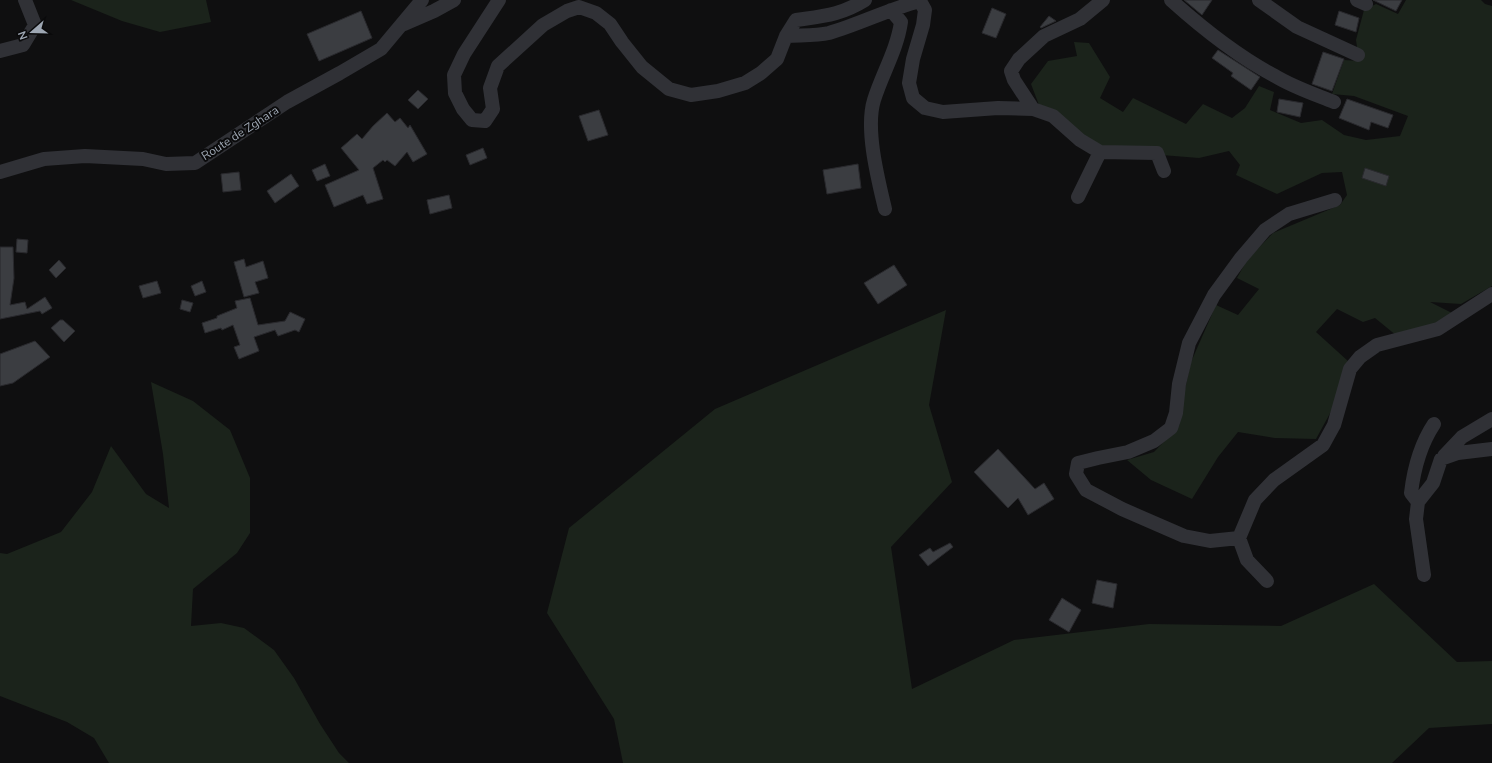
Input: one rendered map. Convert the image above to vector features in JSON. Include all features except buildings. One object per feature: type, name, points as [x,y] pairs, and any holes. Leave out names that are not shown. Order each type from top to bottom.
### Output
[{"type":"street","points":[[0,51],[23,45],[35,25],[24,0]]},
{"type":"street","name":"Route de Zghara","points":[[0,172],[44,158],[85,156],[143,159],[166,164],[195,163],[287,102],[381,49],[422,0]]},
{"type":"street","points":[[401,26],[454,0]]},
{"type":"street","points":[[499,0],[464,54],[454,75],[455,93],[463,109],[472,120],[484,121],[492,109],[490,88],[498,66],[543,25],[567,11],[579,7],[596,13],[610,24],[642,67],[669,89],[691,95],[718,91],[745,83],[761,73],[777,59],[786,36],[796,20],[835,14],[852,8],[865,0]]},
{"type":"street","points":[[1074,22],[1086,0]]},
{"type":"street","points":[[1033,109],[1014,80],[1011,71],[1019,59],[1044,36],[1080,19],[1104,0]]},
{"type":"street","points":[[1171,0],[1185,13],[1249,61],[1276,77],[1334,102]]},
{"type":"street","points":[[1258,0],[1297,27],[1358,55]]},
{"type":"street","points":[[786,36],[827,33],[920,1],[925,10],[923,25],[913,59],[909,83],[913,98],[925,108],[942,112],[998,108],[1033,109],[1054,116],[1080,140],[1100,152],[1157,153],[1164,171]]},
{"type":"street","points":[[884,209],[870,126],[874,102],[899,36],[901,22],[891,10]]},
{"type":"street","points":[[1078,197],[1100,152]]},
{"type":"street","points":[[1239,538],[1210,541],[1184,536],[1122,509],[1086,490],[1076,474],[1078,463],[1128,452],[1154,441],[1170,428],[1176,413],[1179,384],[1189,343],[1214,295],[1241,258],[1265,230],[1289,214],[1335,200]]},
{"type":"street","points":[[1267,581],[1247,560],[1239,538],[1255,500],[1274,480],[1323,445],[1334,425],[1350,369],[1360,357],[1377,345],[1438,329],[1492,294]]},
{"type":"street","points":[[1424,575],[1416,519],[1418,502],[1432,483],[1441,459],[1462,437],[1492,418]]},
{"type":"street","points":[[1418,502],[1411,493],[1413,474],[1425,438],[1434,424]]},
{"type":"street","points":[[1441,459],[1458,452],[1492,449]]},
{"type":"shaded area","points":[[71,0],[206,0],[211,22],[160,32],[122,21]]},
{"type":"shaded area","points":[[1406,0],[1481,0],[1485,4],[1492,6],[1492,286],[1461,304],[1430,302],[1452,313],[1440,322],[1397,336],[1375,318],[1363,322],[1337,309],[1316,332],[1348,361],[1334,406],[1316,439],[1275,438],[1238,432],[1218,457],[1192,499],[1151,480],[1127,460],[1154,452],[1179,426],[1183,398],[1191,362],[1216,305],[1238,315],[1259,289],[1237,278],[1247,260],[1273,233],[1340,205],[1347,195],[1342,172],[1322,173],[1277,194],[1236,175],[1240,165],[1229,151],[1199,158],[1149,154],[1094,155],[1042,113],[1031,84],[1048,61],[1077,56],[1074,42],[1089,43],[1110,77],[1100,98],[1123,112],[1133,98],[1186,124],[1203,104],[1232,118],[1245,108],[1259,86],[1274,92],[1270,110],[1301,123],[1322,120],[1344,135],[1366,140],[1400,136],[1408,116],[1354,96],[1332,94],[1344,60],[1359,61],[1356,40],[1364,10],[1376,4],[1398,14]]},
{"type":"shaded area","points":[[946,310],[929,405],[952,482],[891,547],[912,689],[1014,640],[1149,624],[1281,626],[1374,584],[1457,662],[1492,661],[1492,724],[1429,728],[1392,763],[623,763],[614,719],[547,613],[569,528],[715,409]]},
{"type":"shaded area","points":[[151,382],[193,401],[230,430],[250,478],[250,533],[237,553],[193,589],[191,626],[221,623],[244,628],[274,650],[294,678],[320,724],[339,753],[349,763],[109,763],[94,738],[67,722],[0,696],[0,553],[7,554],[61,532],[92,492],[111,446],[146,494],[169,508],[163,454]]}]
